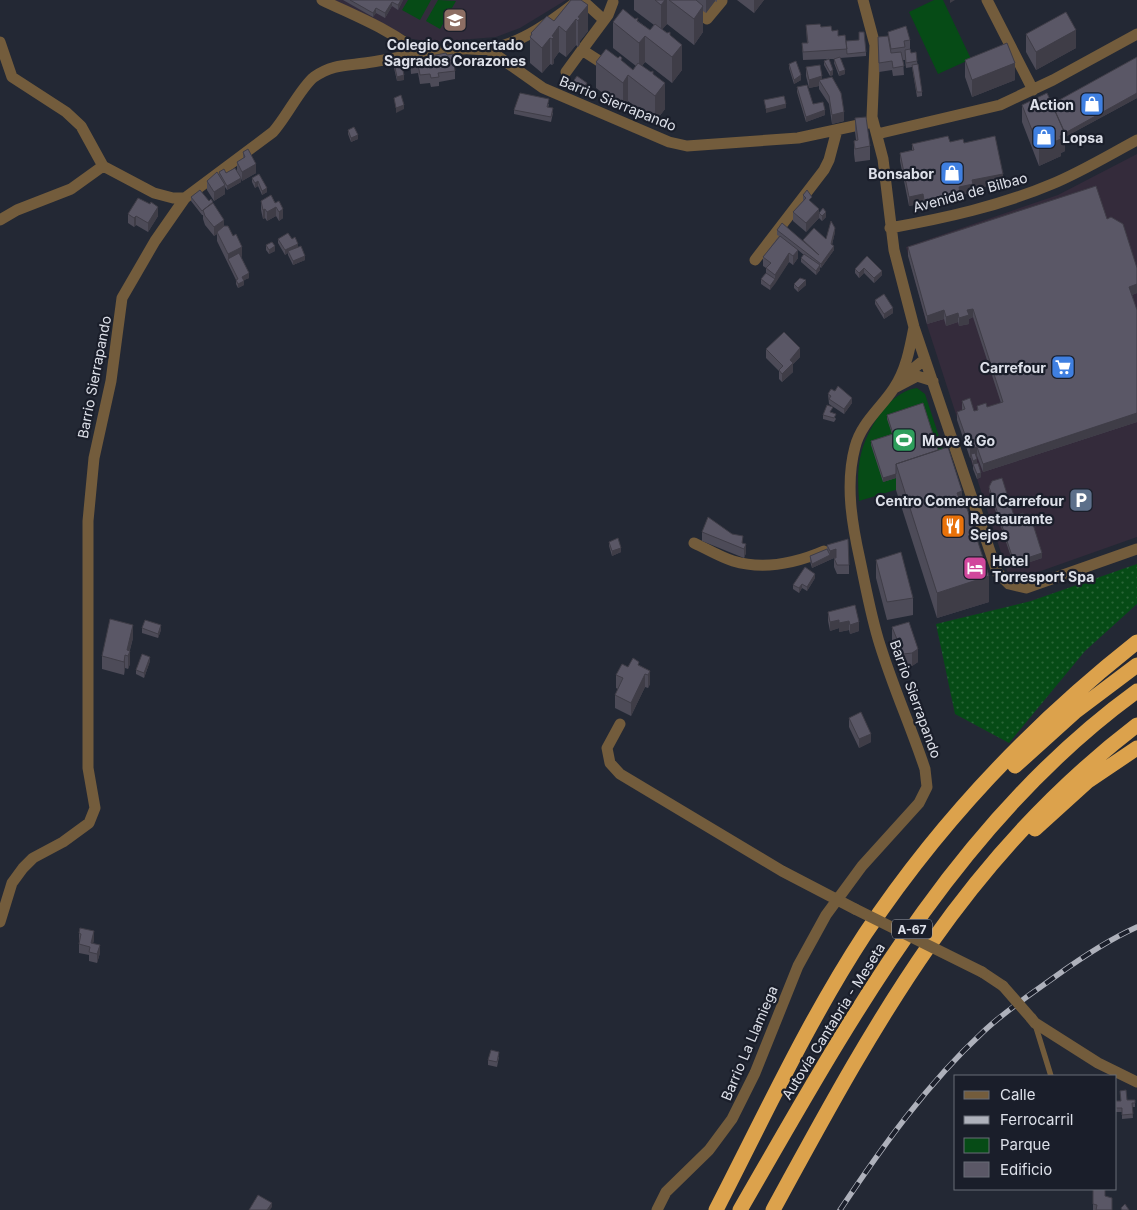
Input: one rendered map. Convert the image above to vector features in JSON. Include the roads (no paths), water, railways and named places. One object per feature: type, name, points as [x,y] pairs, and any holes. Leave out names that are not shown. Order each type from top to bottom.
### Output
[{"type":"highway","points":[[716,1210],[822,1005],[866,934],[914,869],[929,845],[1002,765],[1058,710],[1137,642]]},
{"type":"highway","points":[[914,869],[936,849],[982,798],[1028,754],[1076,711],[1137,665]]},
{"type":"highway","name":"Autovía Cantabria - Meseta","points":[[740,1210],[847,1025],[890,959],[946,882],[1029,786],[1074,742],[1137,690]]},
{"type":"highway","name":"A-67","points":[[773,1210],[861,1048],[937,932],[1014,836],[1089,764],[1137,725]]},
{"type":"highway","points":[[937,932],[1048,817],[1088,781],[1137,748]]},
{"type":"street","points":[[322,0],[389,33],[407,43],[420,54]]},
{"type":"street","name":"Barrio Sierrapando","points":[[0,922],[12,884],[22,868],[33,858],[63,842],[89,823],[96,808],[88,768],[88,521],[94,458],[111,381],[122,298],[155,240],[185,198],[273,132],[284,120],[312,79],[326,70],[344,64],[367,63],[464,48],[489,50],[516,40],[551,22],[581,0],[609,18]]},
{"type":"street","points":[[683,0],[707,19],[722,1]]},
{"type":"street","name":"Barrio Sierrapando","points":[[862,0],[874,45],[871,103],[873,122],[883,159],[890,228],[914,327],[933,381]]},
{"type":"street","points":[[987,0],[1033,90]]},
{"type":"street","name":"Barrio Sierrapando","points":[[566,72],[609,18],[615,1]]},
{"type":"street","points":[[877,134],[980,111],[1033,90],[1137,34]]},
{"type":"street","points":[[0,42],[12,77],[66,112],[81,126],[103,166],[154,193],[173,198],[185,198]]},
{"type":"street","name":"Barrio Sierrapando","points":[[489,50],[543,88],[669,142],[687,146],[798,138],[873,122]]},
{"type":"street","name":"Barrio Sierrapando","points":[[582,50],[621,75]]},
{"type":"street","points":[[755,260],[824,170],[829,160],[837,130]]},
{"type":"street","name":"Avenida de Bilbao","points":[[890,228],[984,207],[1029,193],[1073,174],[1137,140]]},
{"type":"street","points":[[0,220],[17,210],[71,188],[103,166]]},
{"type":"street","name":"Barrio Sierrapando","points":[[836,901],[862,866],[920,803],[926,787],[923,764],[880,644],[851,539],[850,469],[855,445],[871,417],[894,388],[908,356],[914,327]]},
{"type":"street","name":"Barrio Sierrapando","points":[[905,381],[913,369],[925,359]]},
{"type":"street","name":"Barrio Sierrapando","points":[[894,388],[917,376],[933,381]]},
{"type":"street","points":[[933,381],[994,565],[1004,581],[1015,587],[1026,588],[1137,549]]},
{"type":"street","points":[[694,543],[733,561],[764,564],[795,562],[832,548]]},
{"type":"street","points":[[620,724],[607,748],[610,763],[620,774],[836,901],[982,972],[1003,986],[1033,1021],[1098,1063],[1137,1082]]},
{"type":"street","name":"Barrio La Llamiega","points":[[657,1210],[666,1192],[709,1150],[732,1119],[755,1073],[798,966],[836,901]]},
{"type":"lane","points":[[1033,1021],[1051,1075]]},
{"type":"railway","points":[[840,1210],[906,1117],[962,1052],[991,1024],[1105,943],[1137,927]]},
{"type":"place","name":"Colegio Concertado Sagrados Corazones","points":[[455,20]]},
{"type":"place","name":"Action","points":[[1092,104]]},
{"type":"place","name":"Lopsa","points":[[1044,137]]},
{"type":"place","name":"Bonsabor","points":[[952,173]]},
{"type":"place","name":"Carrefour","points":[[1063,367]]},
{"type":"place","name":"Move & Go","points":[[904,440]]},
{"type":"place","name":"Centro Comercial Carrefour","points":[[1081,500]]},
{"type":"place","name":"Restaurante Sejos","points":[[953,526]]},
{"type":"place","name":"Hotel Torresport Spa","points":[[975,568]]}]
